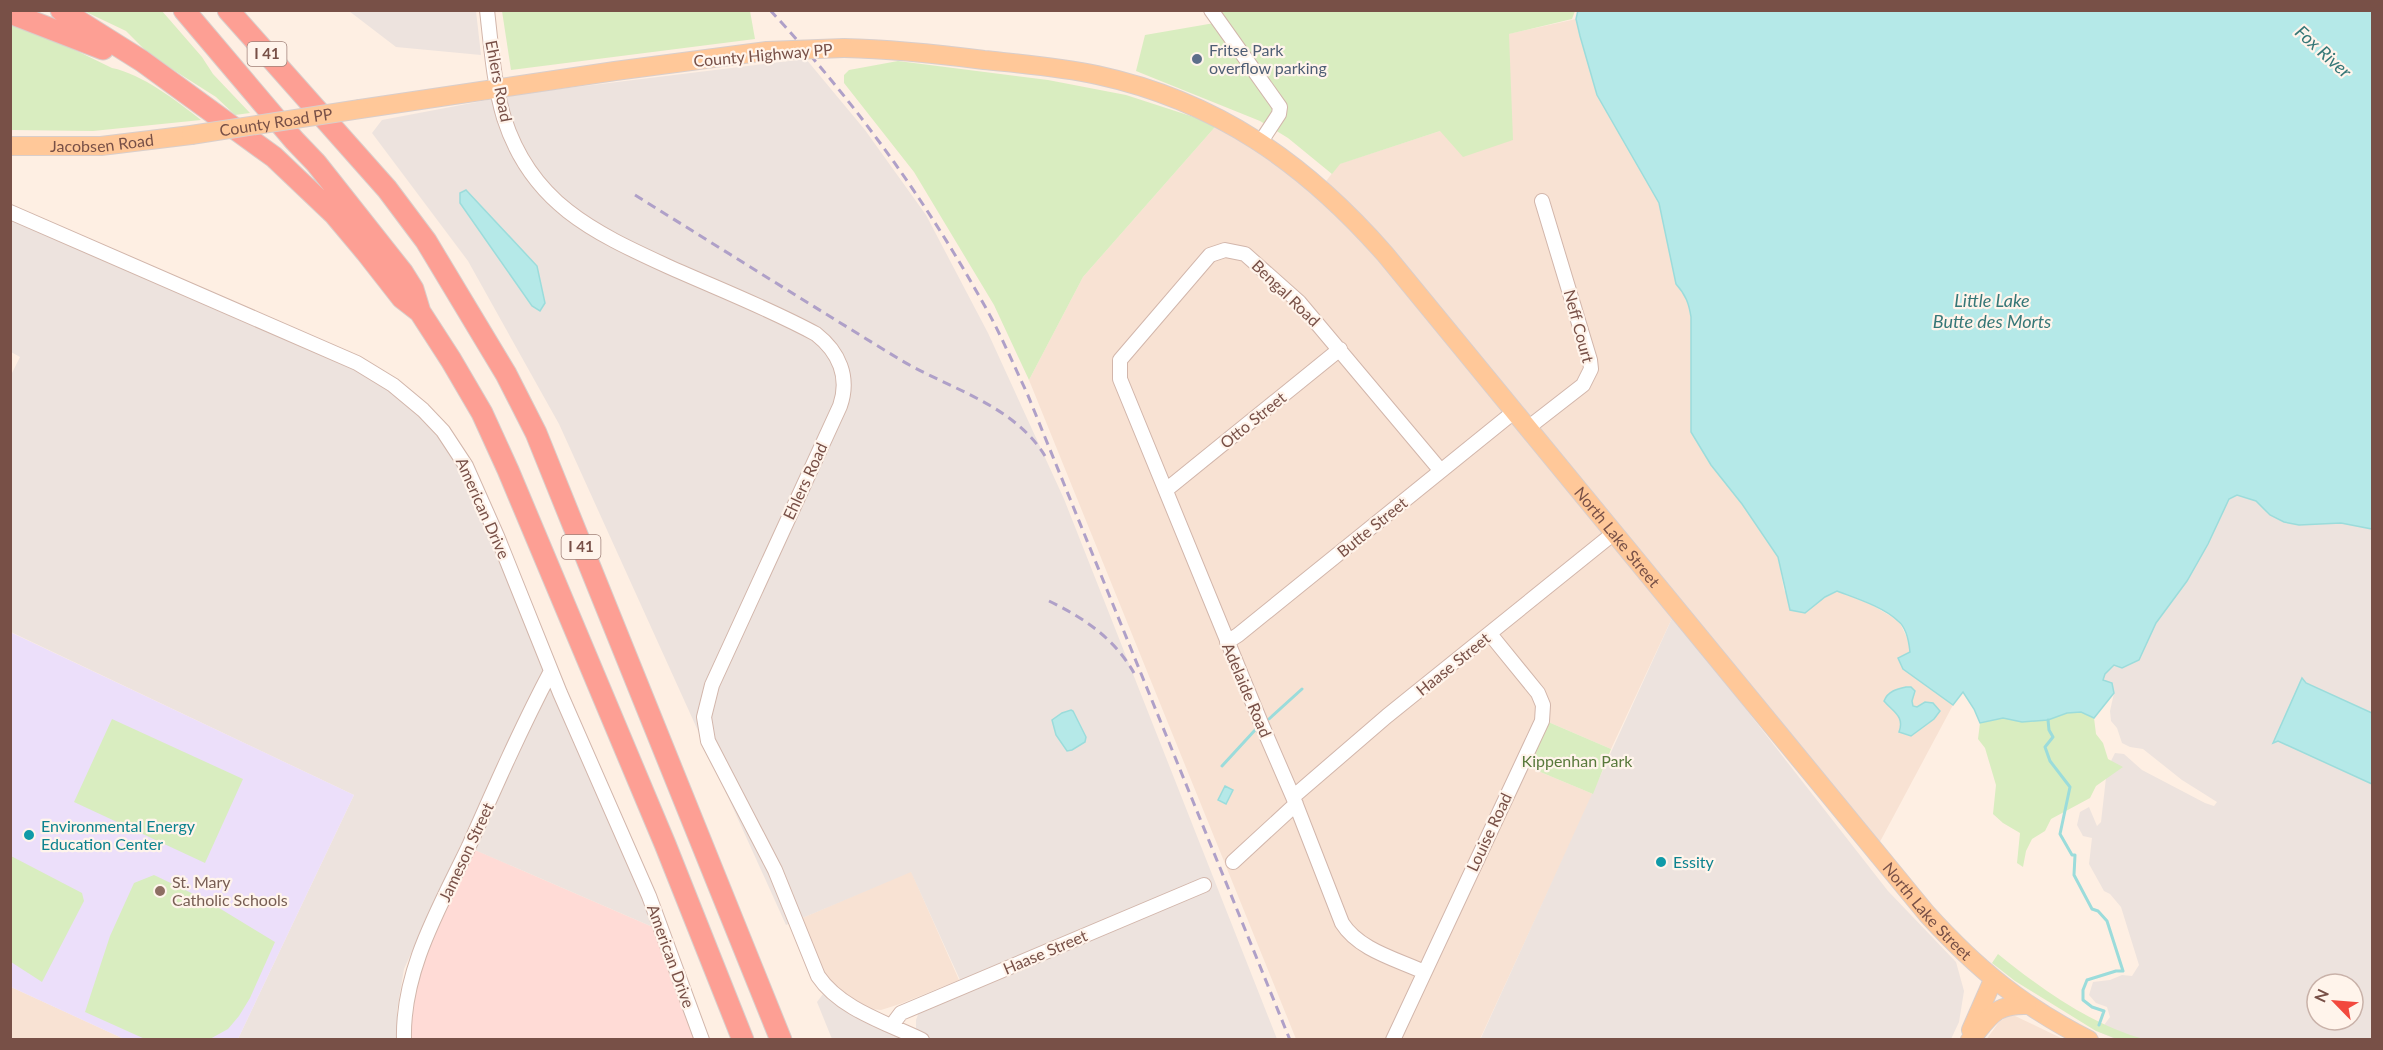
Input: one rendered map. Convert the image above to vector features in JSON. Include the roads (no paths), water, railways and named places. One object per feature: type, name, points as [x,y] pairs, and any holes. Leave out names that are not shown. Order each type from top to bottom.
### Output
[{"type":"highway","points":[[61,10],[142,61],[274,157],[327,208],[402,298],[420,312]]},
{"type":"highway","name":"I 41","points":[[184,10],[316,163],[403,273],[413,289],[420,312],[482,413],[661,833],[743,1040]]},
{"type":"highway","name":"I 41","points":[[228,10],[387,189],[426,241],[506,374],[536,433],[781,1040]]},
{"type":"highway","points":[[246,10],[292,67],[305,97]]},
{"type":"highway","points":[[10,13],[80,39],[138,67],[156,72]]},
{"type":"main road","name":"County Highway PP","points":[[360,109],[767,51],[844,48],[937,54],[1097,75],[1176,99],[1232,125],[1260,142]]},
{"type":"main road","name":"County Road PP","points":[[191,135],[360,109]]},
{"type":"main road","name":"Jacobsen Road","points":[[10,146],[93,147],[191,135]]},
{"type":"main road","name":"North Lake Street","points":[[1260,142],[1305,174],[1351,216],[1529,427],[1927,914],[1993,980],[2027,1005],[2090,1040]]},
{"type":"main road","points":[[1968,1040],[1993,980]]},
{"type":"main road","points":[[1968,1040],[2000,1008],[2027,1005]]},
{"type":"street","name":"Ehlers Road","points":[[487,10],[505,120],[520,152],[544,189],[576,218],[612,241],[816,334],[834,352],[840,363],[844,388],[840,406],[711,685],[705,706],[704,724],[717,762],[775,870],[818,976],[839,998],[922,1040]]},
{"type":"street","points":[[1211,10],[1280,107],[1279,114],[1260,142]]},
{"type":"street","name":"Neff Court","points":[[1529,427],[1583,385],[1591,369],[1542,201]]},
{"type":"street","name":"American Drive","points":[[10,212],[346,358],[405,394],[442,431],[466,466],[497,536],[551,671],[649,896],[702,1040]]},
{"type":"street","name":"Bengal Road","points":[[1119,366],[1124,354],[1205,260],[1217,252],[1238,251],[1250,258],[1299,302],[1441,471]]},
{"type":"street","name":"Otto Street","points":[[1166,490],[1340,350]]},
{"type":"street","name":"Adelaide Road","points":[[1119,366],[1120,379],[1227,642],[1295,800],[1342,923],[1348,932],[1364,945],[1424,972]]},
{"type":"street","name":"Butte Street","points":[[1227,642],[1515,411]]},
{"type":"street","name":"Haase Street","points":[[1233,862],[1295,800],[1387,716],[1614,533]]},
{"type":"street","name":"Louise Road","points":[[1393,1040],[1542,721],[1543,705],[1538,693],[1490,634]]},
{"type":"street","name":"Jameson Street","points":[[404,1040],[404,1011],[413,970],[551,671]]},
{"type":"street","name":"Haase Street","points":[[892,1025],[901,1013],[1204,885]]},
{"type":"water","name":"Little Lake Butte des Morts","points":[[1578,10],[2372,11],[2372,529],[2341,523],[2299,525],[2284,522],[2270,515],[2256,501],[2237,495],[2229,499],[2208,544],[2187,581],[2156,623],[2139,660],[2122,668],[2114,665],[2105,674],[2103,680],[2112,683],[2114,693],[2094,718],[2081,712],[2067,713],[2048,720],[2022,722],[2003,718],[1980,723],[1963,692],[1953,705],[1903,669],[1898,658],[1910,652],[1907,635],[1901,624],[1885,611],[1837,591],[1825,597],[1805,613],[1790,610],[1778,557],[1742,504],[1711,465],[1691,432],[1691,317],[1689,308],[1685,296],[1676,284],[1659,203],[1597,95],[1576,19]]},
{"type":"water","points":[[466,190],[537,266],[545,303],[540,311],[532,306],[460,203],[460,193]]},
{"type":"water","points":[[2302,678],[2306,683],[2372,713],[2372,784],[2278,741],[2273,743]]},
{"type":"water","points":[[1911,687],[1915,691],[1913,706],[1917,707],[1925,702],[1933,703],[1940,711],[1934,719],[1911,736],[1899,732],[1899,718],[1884,701],[1890,693]]},
{"type":"water","points":[[1071,710],[1086,737],[1085,742],[1067,751],[1056,735],[1052,720]]},
{"type":"water","points":[[1225,786],[1233,790],[1226,804],[1218,800]]},
{"type":"waterway","points":[[1269,719],[1302,689]]},
{"type":"waterway","points":[[2048,720],[2049,730],[2053,737],[2045,747],[2050,761],[2070,787],[2060,834],[2072,855],[2075,855],[2074,875],[2092,909],[2098,911],[2107,921],[2123,971],[2087,980],[2083,990],[2083,1000],[2092,1007],[2104,1011],[2099,1025]]},
{"type":"waterway","points":[[1222,766],[1256,729]]},
{"type":"railway","points":[[770,10],[832,81],[888,154],[964,269],[998,331],[1027,393],[1290,1040]]},
{"type":"railway","points":[[635,195],[899,359],[998,410],[1032,438],[1045,456]]},
{"type":"railway","points":[[1049,601],[1074,614],[1108,639],[1134,673]]},
{"type":"place","name":"Fritse Park overflow parking","points":[[1197,59]]},
{"type":"place","name":"Environmental Energy Education Center","points":[[29,835]]},
{"type":"place","name":"Essity","points":[[1661,862]]},
{"type":"place","name":"St. Mary Catholic Schools","points":[[160,891]]},
{"type":"water label","name":"Fox River","points":[[2323,52]]},
{"type":"park label","name":"Kippenhan Park","points":[[1577,761]]}]
